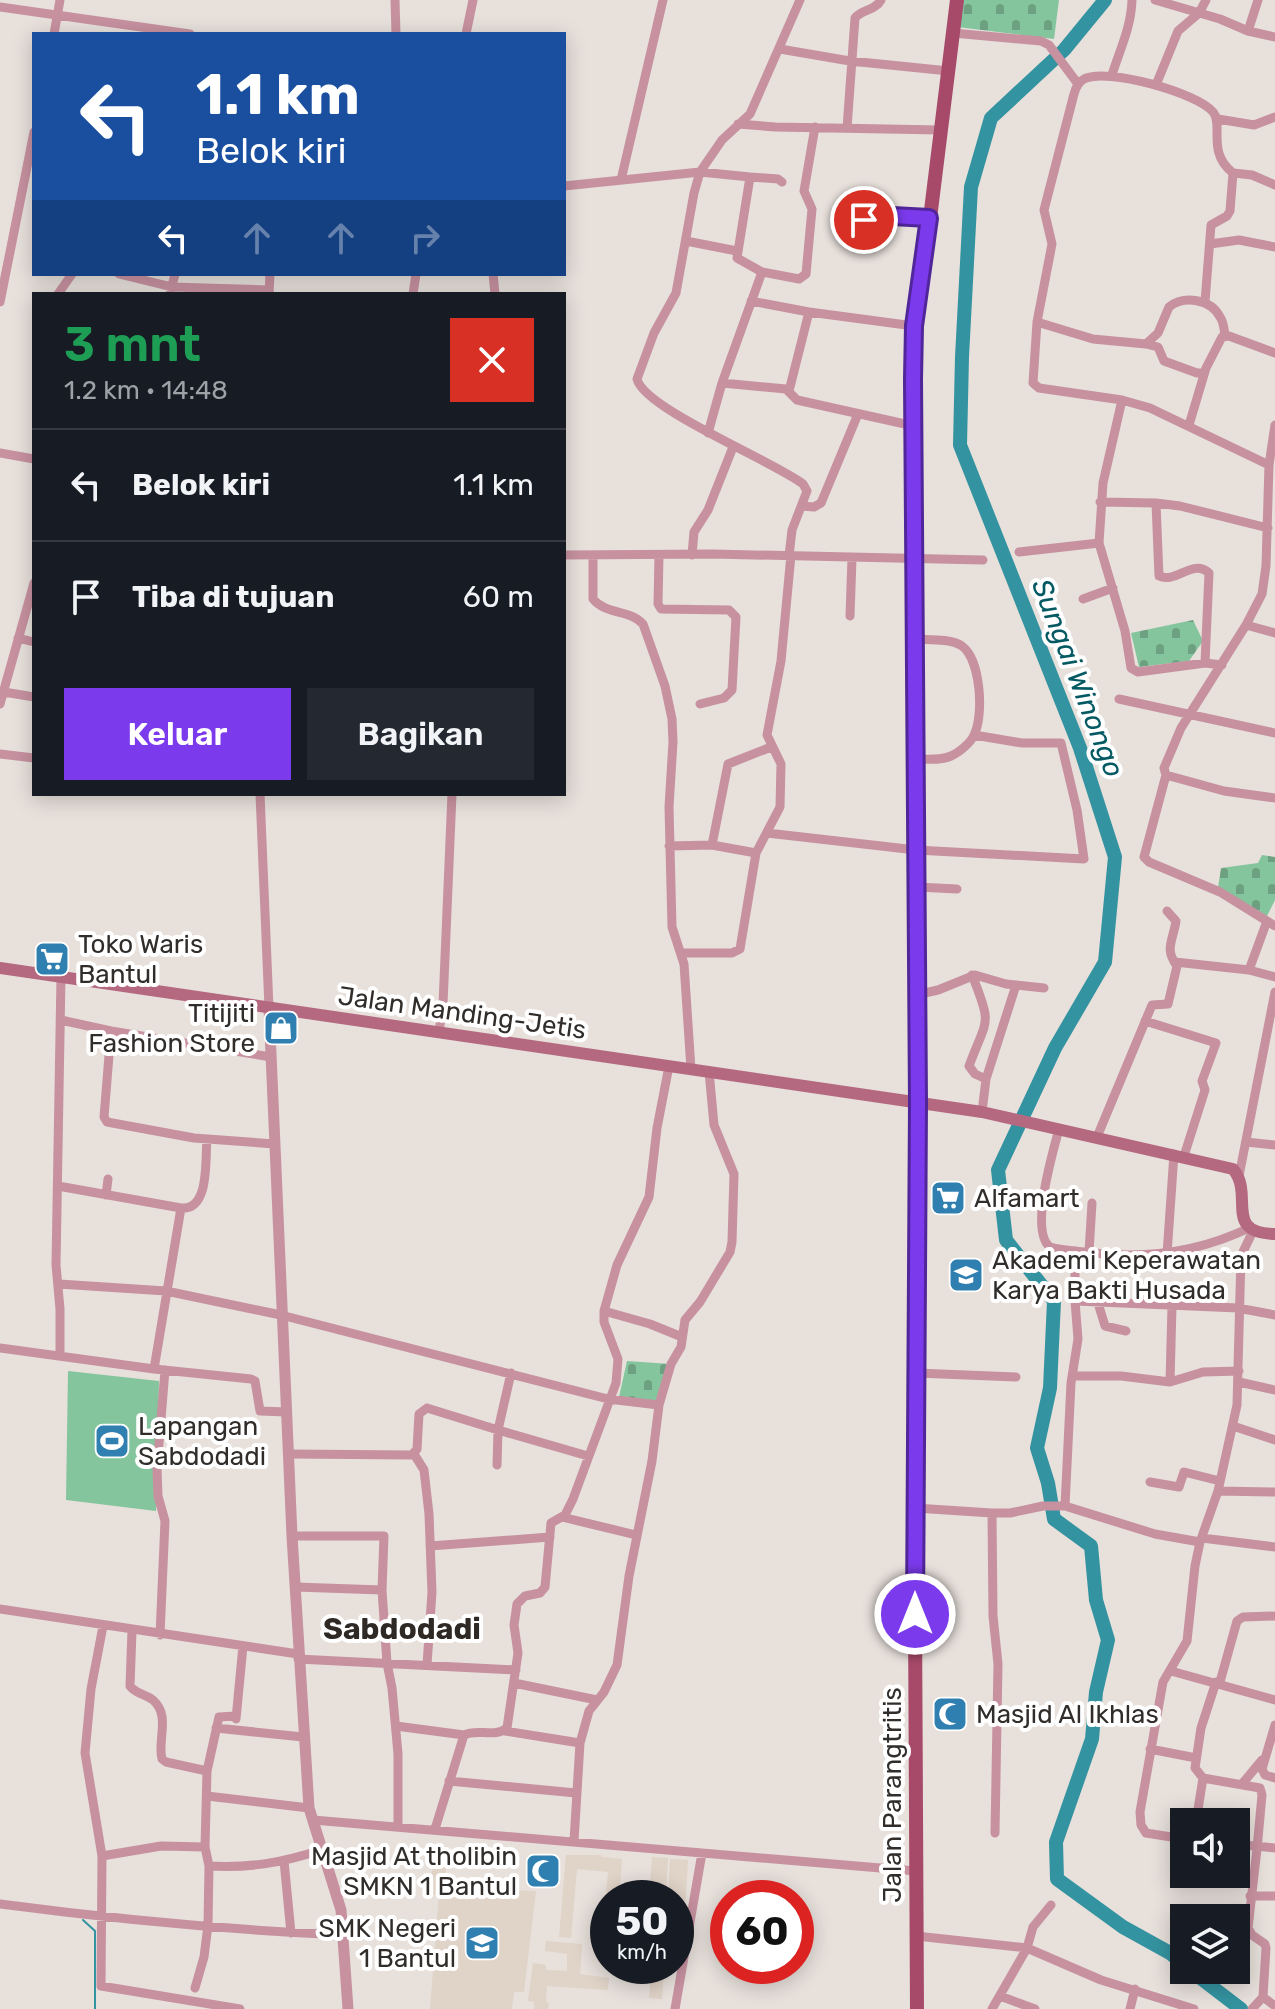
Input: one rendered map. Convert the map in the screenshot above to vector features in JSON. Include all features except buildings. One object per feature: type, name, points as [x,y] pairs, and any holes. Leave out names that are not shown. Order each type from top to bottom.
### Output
[{"type":"main road","name":"Jalan Parangtritis","points":[[917,2009],[915,1508],[918,1103],[913,639],[914,326],[957,0]]},
{"type":"main road","name":"Jalan Manding-Jetis","points":[[0,968],[982,1112],[1179,1155],[1233,1169],[1239,1176]]},
{"type":"main road","points":[[1239,1176],[1241,1207],[1251,1229],[1258,1234],[1275,1234]]},
{"type":"street","points":[[54,32],[60,0]]},
{"type":"street","points":[[395,0],[396,32]]},
{"type":"street","points":[[466,32],[473,0]]},
{"type":"street","points":[[621,180],[663,0]]},
{"type":"street","points":[[681,953],[732,953],[740,949],[756,853],[779,813],[781,764],[771,747],[768,729],[781,661],[792,530],[807,491],[803,484],[708,433],[643,391],[637,379],[654,333],[676,293],[700,172],[722,140],[750,114],[800,0]]},
{"type":"street","points":[[847,128],[855,18],[874,8],[881,0]]},
{"type":"street","points":[[1112,75],[1120,45],[1132,21],[1132,0]]},
{"type":"street","points":[[1155,0],[1275,37]]},
{"type":"street","points":[[1156,85],[1178,31],[1199,13],[1206,0]]},
{"type":"street","points":[[1248,31],[1258,0]]},
{"type":"street","points":[[0,7],[177,32]]},
{"type":"street","points":[[953,33],[1036,40],[1049,45],[1078,84]]},
{"type":"street","points":[[780,49],[850,61],[949,71]]},
{"type":"street","points":[[1269,465],[1162,413],[1122,400],[1036,387],[1032,378],[1037,322],[1052,240],[1044,210],[1078,84],[1092,76],[1112,75],[1156,85],[1208,107],[1218,119],[1254,125],[1275,117]]},
{"type":"street","points":[[1218,119],[1216,139],[1224,166],[1233,173],[1252,175],[1275,185]]},
{"type":"street","points":[[738,124],[941,130]]},
{"type":"street","points":[[750,177],[737,251],[739,261],[762,272],[799,279],[806,274],[812,209],[804,191],[815,127]]},
{"type":"street","points":[[0,302],[32,144]]},
{"type":"street","points":[[566,186],[700,172],[778,179],[782,182]]},
{"type":"street","points":[[1205,302],[1211,225],[1230,211],[1233,173]]},
{"type":"street","points":[[856,235],[864,220],[874,215],[929,218]]},
{"type":"street","points":[[1210,244],[1239,240],[1275,247]]},
{"type":"street","points":[[686,241],[737,251]]},
{"type":"street","points":[[708,433],[722,383],[762,272]]},
{"type":"street","points":[[125,276],[171,291],[269,292]]},
{"type":"street","points":[[751,301],[914,326]]},
{"type":"street","points":[[1146,344],[1158,333],[1166,310],[1174,302],[1205,302],[1220,315],[1225,336]]},
{"type":"street","points":[[809,312],[789,391],[793,399],[914,426]]},
{"type":"street","points":[[1037,322],[1093,339],[1158,347],[1164,361],[1204,373]]},
{"type":"street","points":[[1225,336],[1275,353]]},
{"type":"street","points":[[1189,425],[1212,351],[1225,336]]},
{"type":"street","points":[[722,383],[789,391]]},
{"type":"street","points":[[1122,400],[1100,502],[1099,543],[1125,631],[1132,670],[1138,672],[1205,663],[1222,665]]},
{"type":"street","points":[[802,506],[814,507],[821,503],[858,414]]},
{"type":"street","points":[[1249,970],[1271,923],[1220,892],[1149,862],[1144,857],[1166,775],[1164,768],[1189,713],[1222,665],[1262,594],[1272,501],[1269,465],[1275,425]]},
{"type":"street","points":[[692,555],[694,532],[708,510],[733,447]]},
{"type":"street","points":[[0,453],[32,459]]},
{"type":"street","points":[[1100,502],[1156,503],[1197,509],[1268,528]]},
{"type":"street","points":[[1156,503],[1159,576],[1167,579],[1197,567],[1209,573],[1205,663]]},
{"type":"street","points":[[1019,552],[1099,543]]},
{"type":"street","points":[[566,555],[983,560]]},
{"type":"street","points":[[593,555],[593,599],[604,608],[633,616],[643,624],[667,696],[673,742],[669,807],[672,927],[681,953],[691,1069]]},
{"type":"street","points":[[659,555],[658,604],[661,609],[729,610],[736,617],[732,690],[724,698],[700,704]]},
{"type":"street","points":[[850,616],[852,558]]},
{"type":"street","points":[[1083,599],[1113,588]]},
{"type":"street","points":[[0,704],[32,592]]},
{"type":"street","points":[[1246,625],[1275,633]]},
{"type":"street","points":[[18,638],[32,642]]},
{"type":"street","points":[[913,639],[953,642],[971,655],[977,672],[979,708],[974,735],[953,756],[914,759]]},
{"type":"street","points":[[4,692],[32,697]]},
{"type":"street","points":[[1119,699],[1275,733]]},
{"type":"street","points":[[767,833],[916,850],[1084,859],[1077,810],[1061,743],[1022,743],[974,735]]},
{"type":"street","points":[[712,845],[728,764],[771,747]]},
{"type":"street","points":[[0,754],[32,758]]},
{"type":"street","points":[[1166,775],[1224,791],[1275,798]]},
{"type":"street","points":[[260,796],[281,1315],[303,1737],[309,1808],[341,1910],[348,2009]]},
{"type":"street","points":[[439,1032],[452,796]]},
{"type":"street","points":[[669,846],[712,845],[756,853]]},
{"type":"street","points":[[916,887],[957,889]]},
{"type":"street","points":[[1097,1137],[1152,1005],[1168,1004],[1177,970],[1169,952],[1176,921],[1167,911]]},
{"type":"street","points":[[1175,962],[1249,970],[1275,977]]},
{"type":"street","points":[[0,968],[0,979]]},
{"type":"street","points":[[916,995],[938,990],[972,975],[1044,988]]},
{"type":"street","points":[[972,975],[987,1016],[969,1068],[986,1079]]},
{"type":"street","points":[[60,1356],[56,1265],[61,976]]},
{"type":"street","points":[[982,1112],[986,1079],[1016,985]]},
{"type":"street","points":[[1239,1176],[1275,992]]},
{"type":"street","points":[[61,1020],[271,1057]]},
{"type":"street","points":[[1145,1021],[1216,1043],[1202,1081],[1205,1090],[1179,1155],[1167,1254]]},
{"type":"street","points":[[111,1031],[106,1121],[207,1139],[275,1144]]},
{"type":"street","points":[[1263,1053],[1275,1055]]},
{"type":"street","points":[[505,1731],[516,1670],[518,1645],[514,1625],[517,1604],[525,1596],[540,1593],[545,1587],[551,1523],[562,1517],[573,1499],[616,1383],[618,1359],[604,1322],[604,1311],[617,1265],[648,1203],[657,1128],[669,1066]]},
{"type":"street","points":[[574,1841],[580,1743],[587,1717],[617,1665],[659,1405],[671,1364],[681,1347],[685,1320],[700,1302],[730,1252],[732,1242],[734,1174],[714,1125],[709,1071]]},
{"type":"street","points":[[1059,1129],[1045,1181],[1043,1237],[1050,1247],[1122,1255],[1167,1254],[1251,1229]]},
{"type":"street","points":[[58,1186],[191,1208],[200,1198],[207,1139]]},
{"type":"street","points":[[1246,1142],[1275,1145]]},
{"type":"street","points":[[106,1195],[108,1179]]},
{"type":"street","points":[[1089,1252],[1092,1203]]},
{"type":"street","points":[[154,1369],[181,1208]]},
{"type":"street","points":[[1170,1837],[1151,1835],[1142,1829],[1140,1812],[1163,1682],[1183,1651],[1189,1633],[1191,1595],[1201,1540],[1219,1486],[1233,1426],[1239,1382],[1241,1256],[1251,1229]]},
{"type":"street","points":[[1063,1506],[1071,1383],[1078,1339],[1075,1251]]},
{"type":"street","points":[[59,1284],[166,1291],[281,1315],[608,1399],[659,1405]]},
{"type":"street","points":[[1075,1301],[1238,1308],[1275,1315]]},
{"type":"street","points":[[1098,1303],[1105,1326],[1126,1331]]},
{"type":"street","points":[[1170,1382],[1172,1306]]},
{"type":"street","points":[[604,1311],[682,1337]]},
{"type":"street","points":[[0,1348],[251,1379],[255,1381],[260,1411],[287,1412]]},
{"type":"street","points":[[160,1635],[165,1521],[158,1496],[157,1468],[165,1370]]},
{"type":"street","points":[[1074,1376],[1121,1376],[1170,1382],[1206,1371],[1239,1371]]},
{"type":"street","points":[[497,1465],[498,1430],[511,1373]]},
{"type":"street","points":[[916,1373],[1016,1377]]},
{"type":"street","points":[[1239,1382],[1275,1390]]},
{"type":"street","points":[[427,1665],[432,1592],[424,1470],[414,1454],[419,1414],[427,1408],[588,1456]]},
{"type":"street","points":[[1233,1426],[1275,1440]]},
{"type":"street","points":[[289,1454],[414,1454]]},
{"type":"street","points":[[1150,1482],[1179,1487],[1184,1472],[1219,1486],[1275,1492]]},
{"type":"street","points":[[915,1508],[1010,1513],[1043,1506],[1063,1506],[1155,1534],[1275,1547]]},
{"type":"street","points":[[992,1513],[993,1616],[998,1664],[995,1833]]},
{"type":"street","points":[[562,1517],[636,1535]]},
{"type":"street","points":[[292,1536],[384,1536],[382,1590],[387,1663],[396,1726],[398,1826]]},
{"type":"street","points":[[430,1546],[550,1537]]},
{"type":"street","points":[[296,1587],[382,1590]]},
{"type":"street","points":[[0,1609],[298,1656],[516,1670]]},
{"type":"street","points":[[1253,2008],[1263,1997],[1270,1946],[1249,1932],[1262,1791],[1257,1785],[1203,1778],[1195,1768],[1203,1716],[1218,1682],[1237,1621],[1243,1617],[1275,1616]]},
{"type":"street","points":[[103,1626],[91,1689],[85,1753],[102,1856],[103,1988],[240,2009]]},
{"type":"street","points":[[132,1631],[130,1686],[134,1692],[153,1701],[162,1716],[162,1759],[207,1771]]},
{"type":"street","points":[[234,1729],[243,1646]]},
{"type":"street","points":[[1171,1671],[1275,1700]]},
{"type":"street","points":[[514,1683],[597,1700]]},
{"type":"street","points":[[195,1988],[206,1948],[208,1925],[209,1866],[205,1847],[207,1771],[220,1716],[236,1716]]},
{"type":"street","points":[[1242,1784],[1262,1760],[1275,1725]]},
{"type":"street","points":[[396,1726],[464,1735],[505,1731],[580,1743]]},
{"type":"street","points":[[216,1728],[303,1737]]},
{"type":"street","points":[[435,1829],[464,1735]]},
{"type":"street","points":[[1150,1749],[1196,1758]]},
{"type":"street","points":[[1262,1760],[1262,1772],[1275,1778]]},
{"type":"street","points":[[1198,1808],[1203,1778]]},
{"type":"street","points":[[449,1781],[576,1793]]},
{"type":"street","points":[[207,1796],[309,1808]]},
{"type":"street","points":[[313,1820],[916,1871]]},
{"type":"street","points":[[102,1856],[161,1846],[205,1847]]},
{"type":"street","points":[[1250,1846],[1275,1848]]},
{"type":"street","points":[[209,1866],[246,1868],[321,1850]]},
{"type":"street","points":[[675,2009],[702,1853]]},
{"type":"street","points":[[284,1861],[291,1933]]},
{"type":"street","points":[[1250,1896],[1275,1896]]},
{"type":"street","points":[[0,1904],[101,1917],[344,1935]]},
{"type":"street","points":[[992,2009],[1027,1948],[1033,1927],[1051,1905]]},
{"type":"street","points":[[916,1936],[1027,1948],[1101,1980],[1194,2009]]},
{"type":"street","points":[[1130,2009],[1135,1989]]},
{"type":"street","points":[[1000,1996],[1035,2009]]},
{"type":"street","points":[[1263,1997],[1275,2006]]},
{"type":"shaded area","name":"SMK Negeri 1 Bantul","points":[[433,1846],[446,1846],[446,1888],[536,1891],[524,1992],[514,1992],[512,2009],[430,2009],[439,1895],[431,1894]]},
{"type":"shaded area","points":[[566,1855],[601,1855],[622,1859],[620,1880],[607,1880],[608,1872],[577,1869],[571,1938],[559,1937]]},
{"type":"shaded area","points":[[652,1857],[668,1858],[667,1880],[650,1880]]},
{"type":"shaded area","points":[[670,1859],[688,1860],[687,1880],[669,1880]]},
{"type":"shaded area","points":[[546,1941],[582,1944],[580,1974],[590,1975],[590,1984],[608,1984],[608,1990],[547,1986],[548,2009],[534,2009],[534,2002],[528,2001],[533,1963],[546,1965],[546,1970],[567,1971],[567,1954],[545,1951]]},
{"type":"shaded area","points":[[650,1984],[663,1984],[662,1999],[649,1998]]},
{"type":"green space","points":[[960,0],[1059,0],[1054,39],[957,27]]},
{"type":"green space","points":[[1193,620],[1203,641],[1189,661],[1139,667],[1131,633]]},
{"type":"green space","points":[[1262,855],[1275,857],[1275,900],[1267,916],[1218,888],[1221,868],[1258,863]]},
{"type":"green space","points":[[627,1361],[671,1364],[658,1403],[619,1397]]},
{"type":"green space","name":"Lapangan Sabdodadi","points":[[68,1371],[159,1381],[156,1511],[66,1500]]},
{"type":"waterway","name":"Sungai Winongo","points":[[1105,0],[1064,50],[991,118],[971,187],[960,445],[1080,748],[1115,857],[1105,962],[1055,1048],[998,1170],[1006,1240],[1054,1301],[1050,1388],[1037,1448],[1048,1483],[1054,1519],[1091,1546],[1096,1600],[1108,1640],[1096,1692],[1092,1739],[1056,1842],[1057,1879],[1123,1927],[1170,1953]]},
{"type":"waterway","points":[[83,1920],[95,1931],[95,2009]]},
{"type":"waterway","name":"Sungai Winongo","points":[[1208,1984],[1241,2009]]},
{"type":"place","name":"Toko Waris Bantul","points":[[52,959]]},
{"type":"place","name":"Titijiti Fashion Store","points":[[281,1028]]},
{"type":"place","name":"Alfamart","points":[[948,1198]]},
{"type":"place","name":"Akademi Keperawatan Karya Bakti Husada","points":[[966,1275]]},
{"type":"place","name":"Lapangan Sabdodadi","points":[[112,1441]]},
{"type":"place","name":"Masjid Al Ikhlas","points":[[950,1714]]},
{"type":"place","name":"Masjid At tholibin SMKN 1 Bantul","points":[[543,1871]]},
{"type":"place","name":"SMK Negeri 1 Bantul","points":[[482,1943]]},
{"type":"district","name":"Sabdodadi","points":[[402,1629]]},
{"type":"route","points":[[864,220],[874,215],[929,218],[914,326],[913,379],[918,1103],[915,1614]]}]
